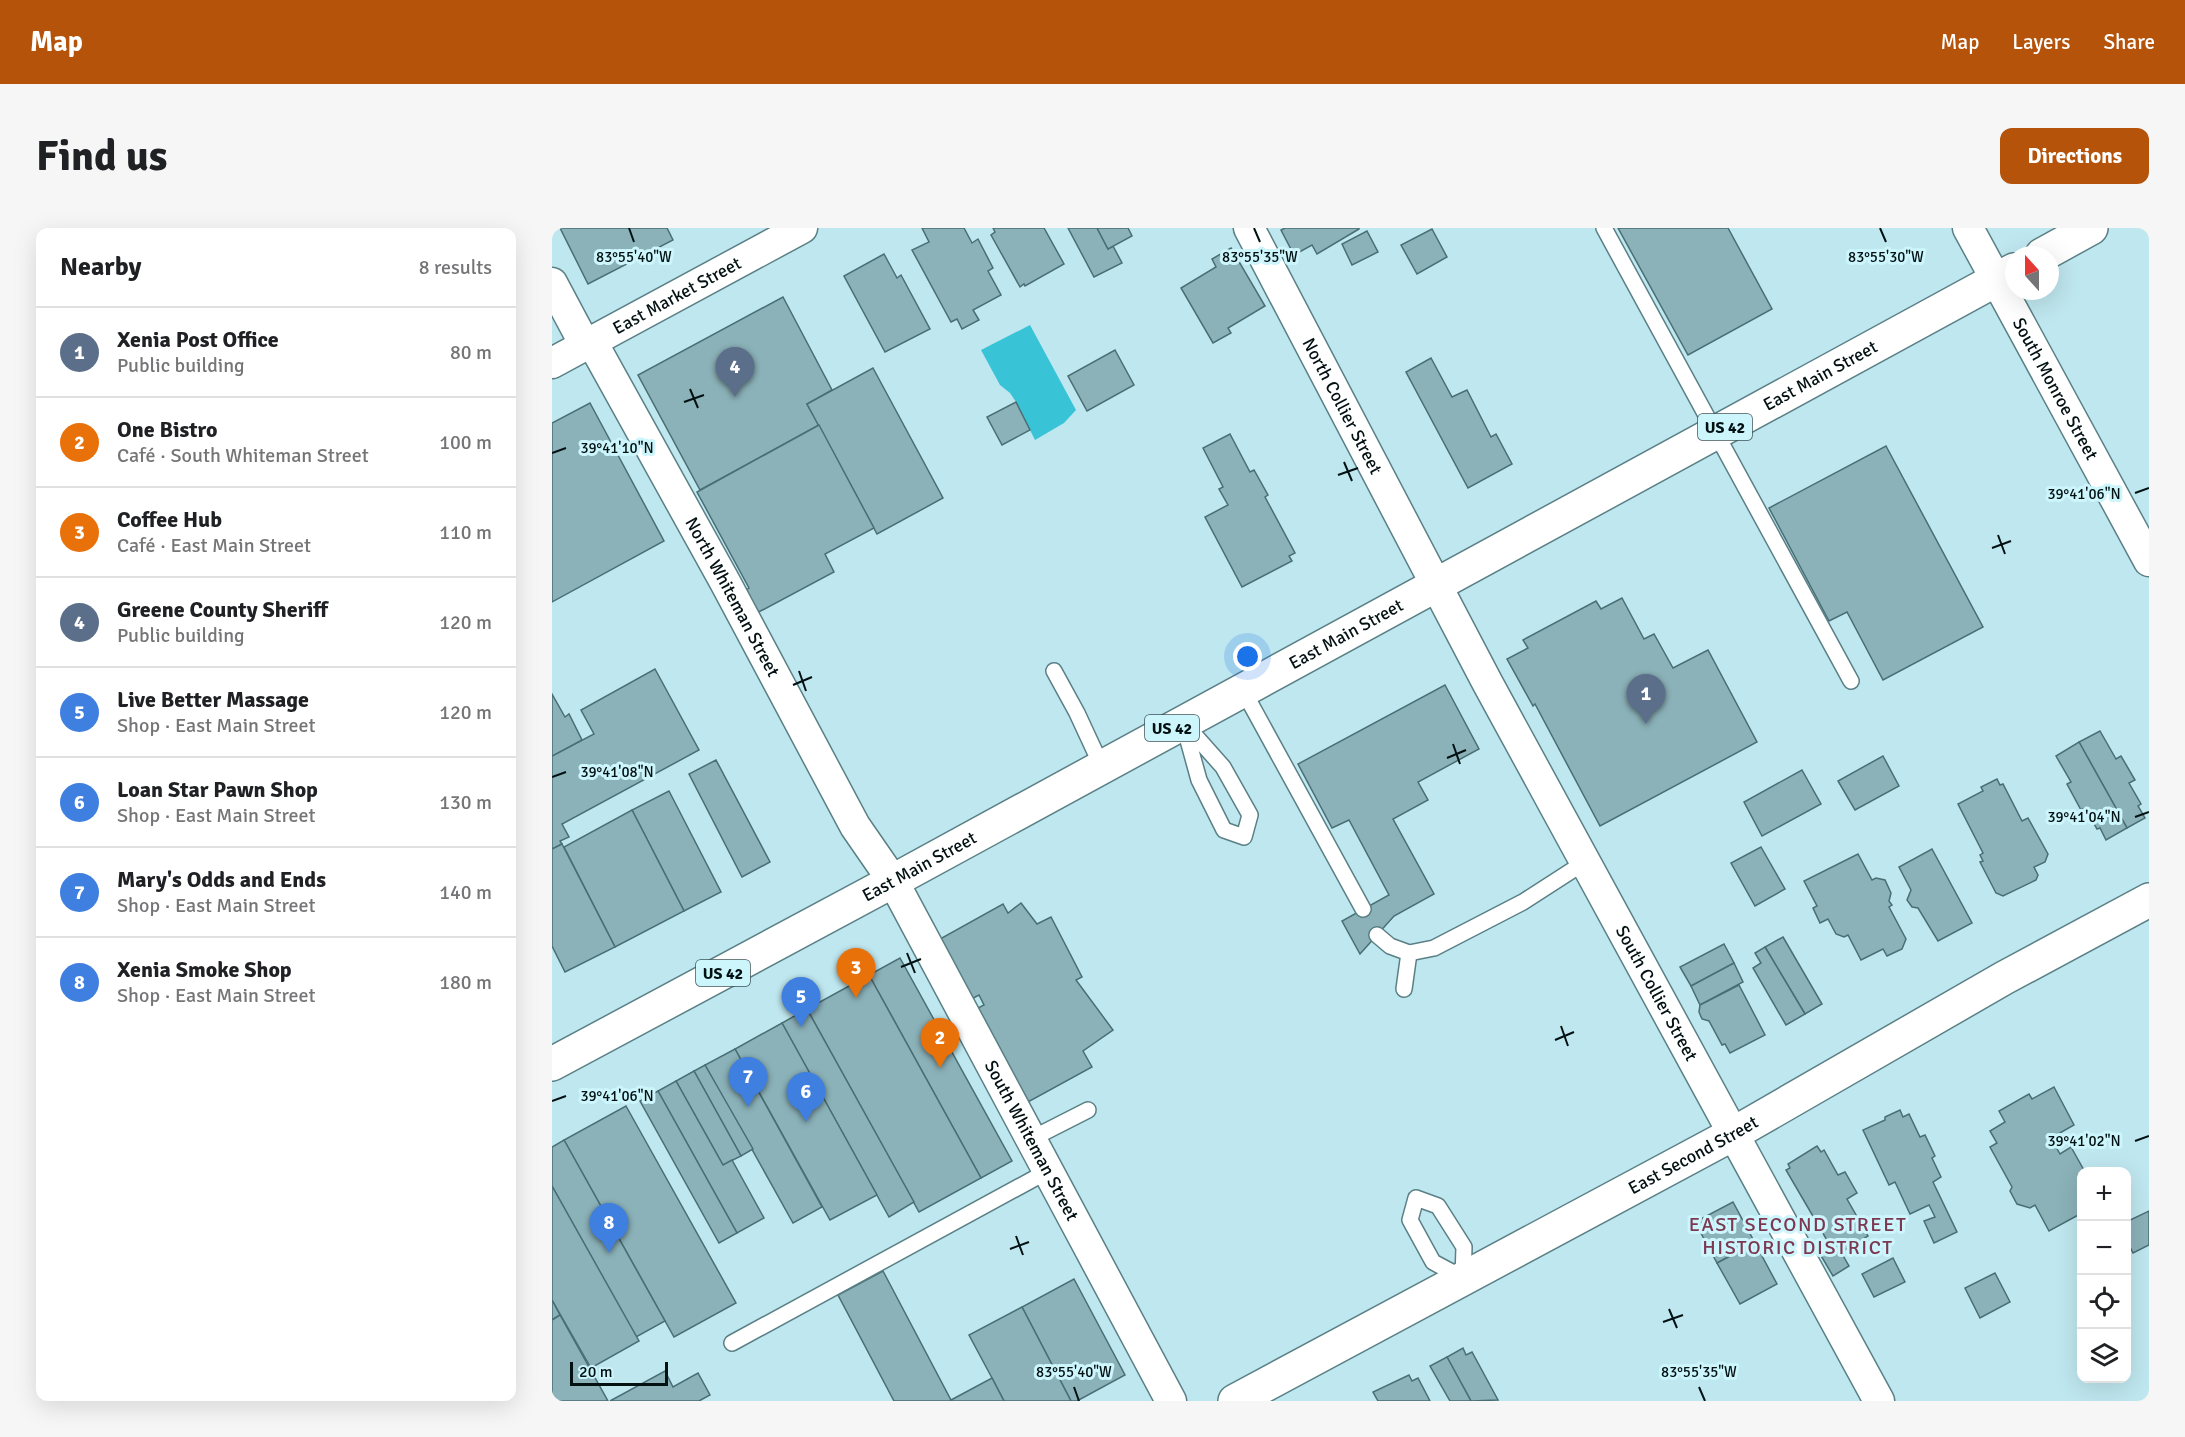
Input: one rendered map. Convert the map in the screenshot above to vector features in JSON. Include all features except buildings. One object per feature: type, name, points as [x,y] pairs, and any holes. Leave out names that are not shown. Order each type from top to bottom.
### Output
[{"type":"main road","points":[[2058,246],[2091,228]]},
{"type":"main road","name":"East Main Street","points":[[552,1064],[893,881],[2005,275]]},
{"type":"main road","name":"East Second Street","points":[[1235,1401],[1733,1134],[2004,978],[2149,900]]},
{"type":"street","name":"East Market Street","points":[[552,363],[802,228]]},
{"type":"street","name":"North Collier Street","points":[[1249,228],[1436,584]]},
{"type":"street","name":"South Monroe Street","points":[[1968,228],[2005,275]]},
{"type":"street","name":"North Whiteman Street","points":[[552,283],[725,582],[855,826],[893,881]]},
{"type":"street","name":"South Monroe Street","points":[[2018,300],[2149,561]]},
{"type":"street","name":"South Collier Street","points":[[1436,584],[1585,862],[1880,1401]]},
{"type":"street","name":"South Whiteman Street","points":[[893,881],[1171,1401]]},
{"type":"lane","points":[[1604,228],[1851,681]]},
{"type":"lane","points":[[1054,671],[1102,767]]},
{"type":"lane","points":[[1243,690],[1363,909]]},
{"type":"lane","points":[[1183,722],[1223,768],[1250,815],[1244,837],[1224,830],[1199,780],[1183,722]]},
{"type":"lane","points":[[1377,935],[1390,946],[1409,953],[1434,948],[1523,902],[1585,862]]},
{"type":"lane","points":[[1404,989],[1409,953]]},
{"type":"lane","points":[[1031,1139],[1088,1110]]},
{"type":"lane","points":[[732,1343],[1048,1171]]},
{"type":"lane","points":[[1416,1198],[1438,1206],[1464,1246],[1463,1278],[1433,1262],[1410,1220],[1416,1198]]},
{"type":"shaded area","points":[[1030,325],[1076,410],[1064,423],[1035,440],[1016,402],[1000,385],[981,350]]},
{"type":"place","name":"Greene County Sheriff","points":[[735,397]]},
{"type":"place","name":"Xenia Post Office","points":[[1646,724]]},
{"type":"place","name":"Coffee Hub","points":[[856,998]]},
{"type":"place","name":"Live Better Massage","points":[[801,1027]]},
{"type":"place","name":"One Bistro","points":[[940,1068]]},
{"type":"place","name":"Mary's Odds and Ends","points":[[748,1107]]},
{"type":"place","name":"Loan Star Pawn Shop","points":[[806,1122]]},
{"type":"place","name":"Xenia Smoke Shop","points":[[609,1253]]},
{"type":"district","name":"EAST SECOND STREET HISTORIC DISTRICT","points":[[1798,1236]]}]
